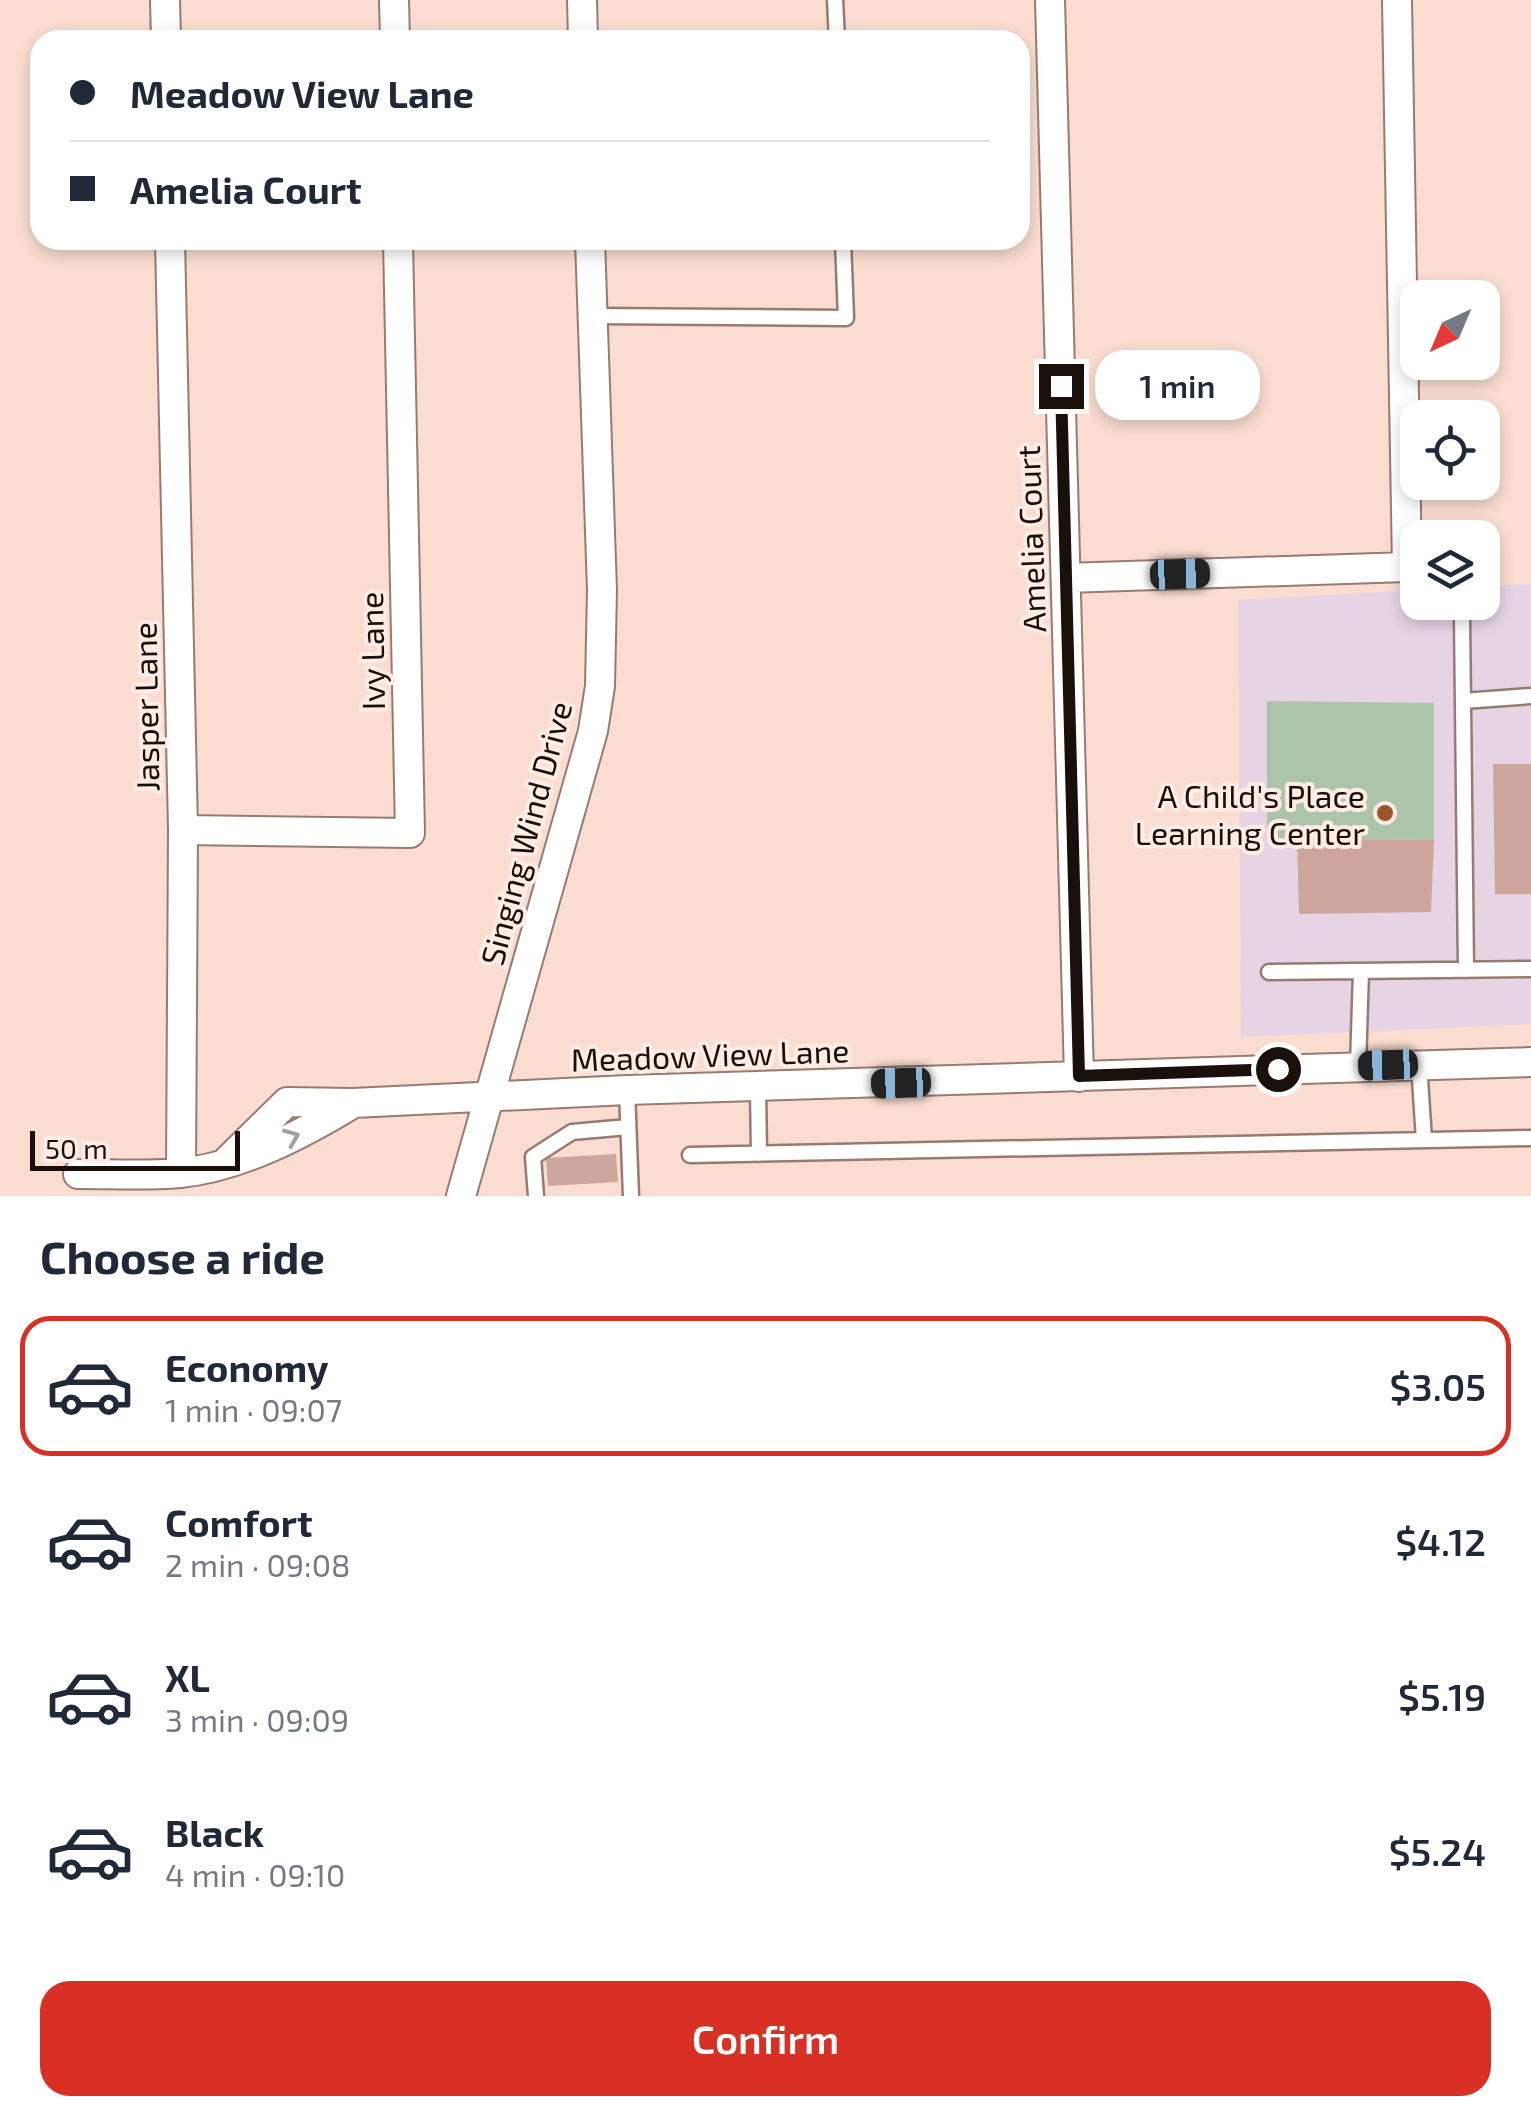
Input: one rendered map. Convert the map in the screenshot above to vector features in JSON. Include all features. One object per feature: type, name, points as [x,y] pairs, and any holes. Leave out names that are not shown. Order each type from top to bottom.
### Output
[{"type":"street","points":[[165,0],[166,30]]},
{"type":"street","points":[[394,0],[394,30]]},
{"type":"street","points":[[582,0],[583,30]]},
{"type":"street","name":"Amelia Court","points":[[1050,0],[1079,1076]]},
{"type":"street","points":[[1066,578],[1407,567],[1397,0]]},
{"type":"street","name":"Jasper Lane","points":[[170,250],[182,830],[181,1173]]},
{"type":"street","name":"Ivy Lane","points":[[182,830],[410,833],[398,250]]},
{"type":"street","name":"Singing Wind Drive","points":[[461,1196],[593,730],[600,686],[602,590],[590,250]]},
{"type":"street","name":"Meadow View Lane","points":[[181,1173],[226,1162],[287,1102],[353,1103],[627,1090],[1531,1062]]},
{"type":"street","points":[[78,1174],[181,1173]]},
{"type":"lane","points":[[835,0],[836,30]]},
{"type":"lane","points":[[592,316],[846,318],[844,250]]},
{"type":"lane","points":[[1462,620],[1466,970]]},
{"type":"lane","points":[[1463,701],[1531,696]]},
{"type":"lane","points":[[1269,972],[1531,969]]},
{"type":"lane","points":[[1358,1066],[1360,971]]},
{"type":"lane","points":[[1419,1064],[1424,1140]]},
{"type":"lane","points":[[758,1088],[760,1154]]},
{"type":"lane","points":[[627,1090],[631,1196]]},
{"type":"lane","points":[[536,1196],[533,1156],[572,1132],[628,1126]]},
{"type":"lane","points":[[690,1155],[1531,1138]]},
{"type":"shaded area","name":"A Child's Place Learning Center","points":[[1531,584],[1531,1024],[1241,1037],[1238,600],[1400,591],[1400,620],[1500,620],[1500,585]]},
{"type":"green space","points":[[1267,701],[1434,703],[1434,840],[1267,839]]},
{"type":"building","points":[[1493,764],[1531,764],[1531,894],[1495,894]]},
{"type":"building","points":[[1297,839],[1434,840],[1431,912],[1299,914]]},
{"type":"building","points":[[616,1154],[618,1182],[548,1186],[546,1158]]},
{"type":"place","name":"A Child's Place Learning Center","points":[[1385,813]]},
{"type":"route","points":[[1061,386],[1079,1076],[1278,1069]]}]
